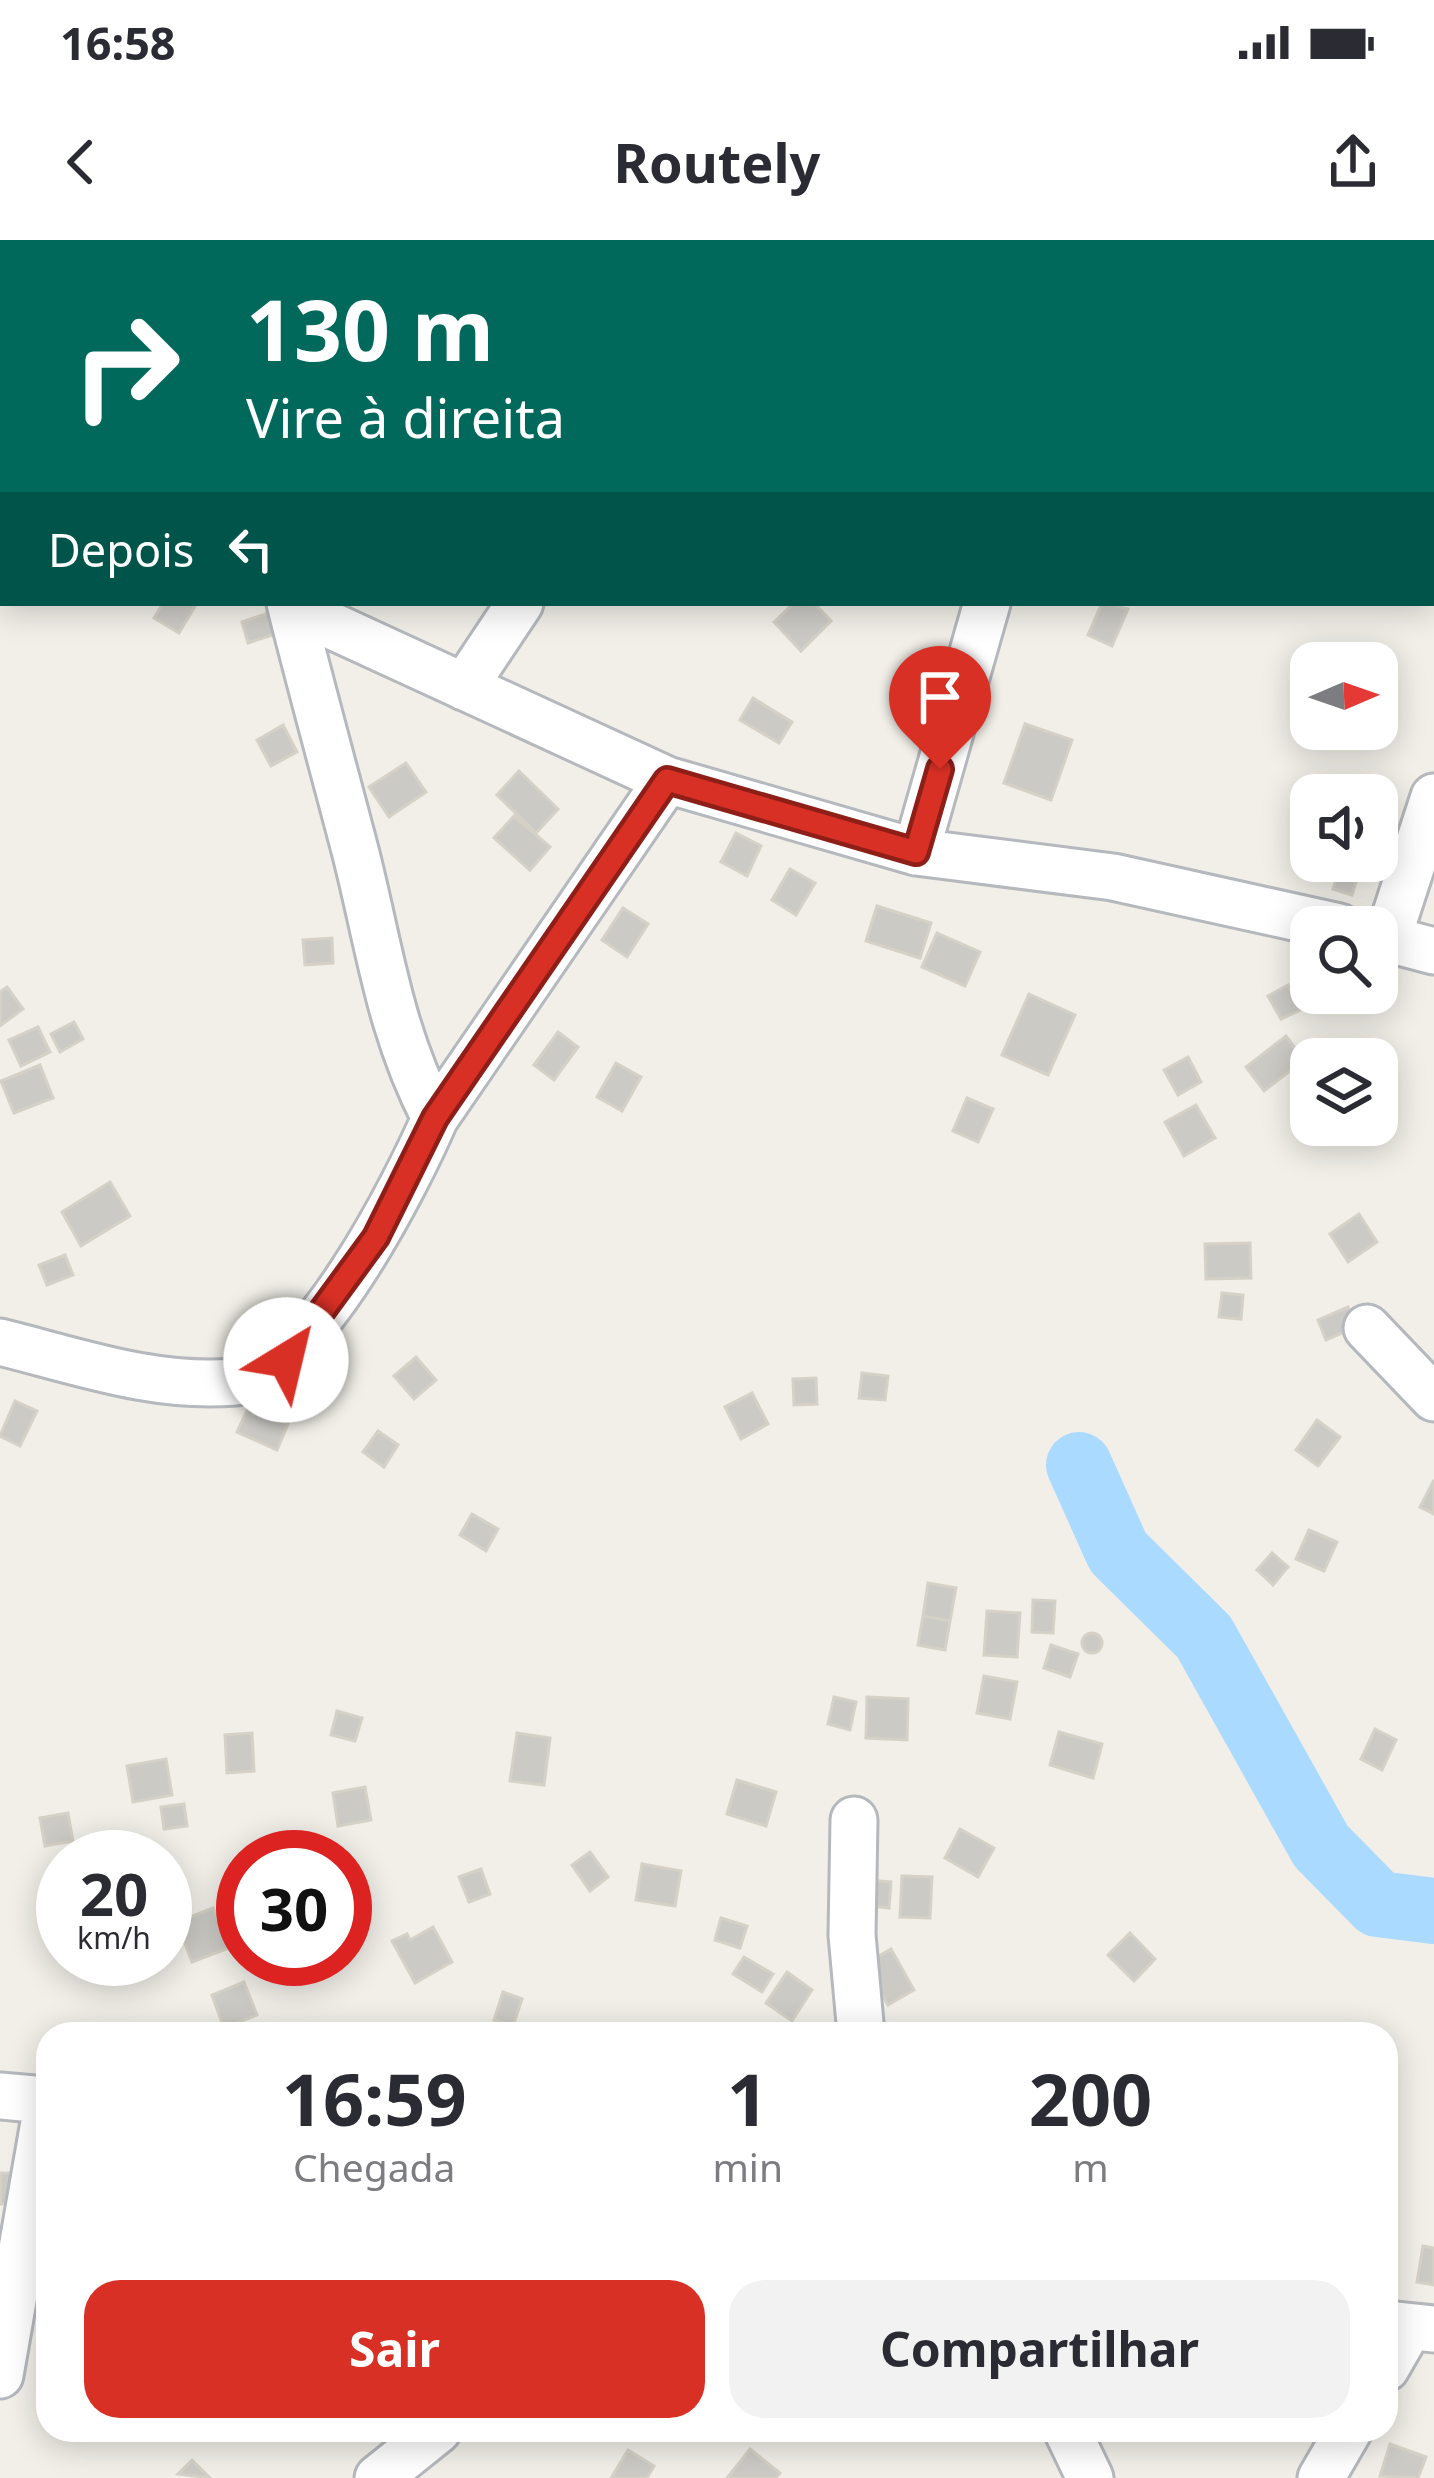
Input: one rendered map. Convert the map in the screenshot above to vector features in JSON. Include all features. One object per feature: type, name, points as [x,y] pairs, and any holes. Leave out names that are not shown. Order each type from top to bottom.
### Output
[{"type":"street","points":[[291,606],[357,859],[385,994],[405,1059],[435,1118]]},
{"type":"street","points":[[293,606],[667,780],[916,852],[1113,877],[1290,916]]},
{"type":"street","points":[[464,687],[518,606]]},
{"type":"street","points":[[916,852],[985,606]]},
{"type":"street","points":[[0,1342],[111,1374],[236,1382],[286,1360],[376,1237],[410,1178],[435,1118],[667,780]]},
{"type":"street","points":[[1394,906],[1434,797]]},
{"type":"street","points":[[1398,941],[1434,951]]},
{"type":"street","points":[[1367,1328],[1434,1398]]},
{"type":"street","points":[[854,1820],[852,1935],[860,2022]]},
{"type":"street","points":[[0,2096],[36,2101]]},
{"type":"street","points":[[0,2375],[36,2168]]},
{"type":"street","points":[[403,2473],[428,2442]]},
{"type":"street","points":[[1073,2442],[1090,2478]]},
{"type":"street","points":[[1321,2478],[1342,2442]]},
{"type":"building","points":[[161,606],[195,606],[179,633],[154,618]]},
{"type":"building","points":[[791,606],[817,606],[831,621],[801,651],[774,622]]},
{"type":"building","points":[[1101,606],[1128,609],[1112,646],[1088,635]]},
{"type":"building","points":[[277,610],[284,631],[248,643],[242,622]]},
{"type":"building","points":[[753,698],[792,722],[779,743],[740,720]]},
{"type":"building","points":[[1025,724],[1072,740],[1051,800],[1004,783]]},
{"type":"building","points":[[283,725],[297,752],[271,766],[257,740]]},
{"type":"building","points":[[406,763],[426,792],[389,817],[369,787]]},
{"type":"building","points":[[519,771],[558,809],[536,833],[497,795]]},
{"type":"building","points":[[514,816],[550,847],[530,870],[494,838]]},
{"type":"building","points":[[736,833],[761,846],[747,876],[721,862]]},
{"type":"building","points":[[790,869],[815,883],[796,915],[772,900]]},
{"type":"building","points":[[1335,882],[1356,882],[1352,895],[1333,889]]},
{"type":"building","points":[[877,906],[931,923],[920,958],[866,941]]},
{"type":"building","points":[[623,908],[648,924],[627,957],[602,940]]},
{"type":"building","points":[[937,933],[980,952],[965,986],[922,967]]},
{"type":"building","points":[[332,938],[333,963],[305,965],[303,940]]},
{"type":"building","points":[[1288,985],[1292,1014],[1281,1019],[1268,996]]},
{"type":"building","points":[[7,987],[23,1009],[0,1026],[0,992]]},
{"type":"building","points":[[1029,994],[1075,1015],[1048,1075],[1002,1055]]},
{"type":"building","points":[[74,1022],[83,1039],[60,1052],[51,1034]]},
{"type":"building","points":[[38,1027],[50,1052],[21,1066],[9,1040]]},
{"type":"building","points":[[558,1032],[578,1047],[554,1080],[534,1065]]},
{"type":"building","points":[[1286,1036],[1290,1041],[1290,1071],[1264,1091],[1246,1067]]},
{"type":"building","points":[[1188,1057],[1201,1082],[1178,1095],[1164,1070]]},
{"type":"building","points":[[616,1063],[641,1077],[622,1111],[597,1097]]},
{"type":"building","points":[[40,1065],[53,1098],[14,1113],[1,1081]]},
{"type":"building","points":[[967,1098],[993,1109],[978,1142],[953,1131]]},
{"type":"building","points":[[1196,1105],[1215,1138],[1184,1156],[1165,1122]]},
{"type":"building","points":[[110,1182],[130,1216],[81,1246],[62,1212]]},
{"type":"building","points":[[1359,1214],[1377,1242],[1348,1262],[1330,1234]]},
{"type":"building","points":[[1250,1243],[1251,1278],[1206,1279],[1205,1244]]},
{"type":"building","points":[[65,1255],[73,1275],[47,1285],[39,1265]]},
{"type":"building","points":[[1222,1293],[1243,1295],[1241,1319],[1219,1317]]},
{"type":"building","points":[[1348,1307],[1356,1327],[1326,1340],[1318,1320]]},
{"type":"building","points":[[416,1357],[436,1380],[414,1399],[394,1376]]},
{"type":"building","points":[[862,1373],[888,1376],[885,1400],[859,1398]]},
{"type":"building","points":[[816,1378],[817,1404],[794,1405],[793,1379]]},
{"type":"building","points":[[752,1393],[768,1424],[741,1439],[725,1407]]},
{"type":"building","points":[[15,1401],[37,1411],[20,1446],[0,1436]]},
{"type":"building","points":[[249,1406],[288,1424],[277,1450],[237,1432]]},
{"type":"building","points":[[1317,1420],[1340,1437],[1318,1466],[1296,1450]]},
{"type":"building","points":[[378,1431],[398,1445],[384,1467],[363,1452]]},
{"type":"building","points":[[1434,1480],[1434,1514],[1420,1507]]},
{"type":"building","points":[[472,1514],[498,1529],[486,1551],[460,1535]]},
{"type":"building","points":[[1309,1530],[1337,1542],[1324,1571],[1296,1559]]},
{"type":"building","points":[[1272,1553],[1288,1567],[1273,1585],[1257,1570]]},
{"type":"building","points":[[928,1583],[956,1588],[950,1621],[923,1616]]},
{"type":"building","points":[[1033,1600],[1055,1601],[1053,1633],[1032,1632]]},
{"type":"building","points":[[987,1611],[1020,1613],[1017,1657],[984,1655]]},
{"type":"building","points":[[923,1616],[950,1621],[945,1650],[918,1645]]},
{"type":"building","points":[[1092,1633],[1102,1643],[1092,1653],[1082,1643]]},
{"type":"building","points":[[1051,1645],[1078,1654],[1070,1677],[1044,1668]]},
{"type":"building","points":[[984,1676],[1017,1682],[1010,1719],[977,1713]]},
{"type":"building","points":[[834,1697],[856,1702],[850,1730],[828,1724]]},
{"type":"building","points":[[867,1697],[908,1699],[907,1740],[866,1738]]},
{"type":"building","points":[[337,1711],[362,1718],[355,1741],[331,1735]]},
{"type":"building","points":[[1375,1729],[1396,1740],[1382,1770],[1361,1759]]},
{"type":"building","points":[[1059,1732],[1102,1744],[1093,1778],[1050,1765]]},
{"type":"building","points":[[252,1733],[254,1771],[227,1773],[225,1735]]},
{"type":"building","points":[[517,1733],[550,1738],[544,1785],[510,1781]]},
{"type":"building","points":[[166,1759],[172,1795],[133,1802],[127,1766]]},
{"type":"building","points":[[737,1780],[776,1792],[766,1826],[727,1814]]},
{"type":"building","points":[[365,1787],[371,1820],[338,1826],[333,1793]]},
{"type":"building","points":[[184,1804],[187,1826],[164,1829],[161,1807]]},
{"type":"building","points":[[68,1813],[71,1830],[42,1830],[40,1818]]},
{"type":"building","points":[[960,1829],[994,1848],[978,1877],[945,1858]]},
{"type":"building","points":[[590,1852],[608,1877],[590,1891],[572,1865]]},
{"type":"building","points":[[642,1864],[681,1871],[675,1906],[636,1900]]},
{"type":"building","points":[[481,1869],[490,1894],[469,1902],[459,1877]]},
{"type":"building","points":[[902,1876],[932,1877],[930,1918],[900,1917]]},
{"type":"building","points":[[865,1880],[891,1882],[889,1908],[862,1905]]},
{"type":"building","points":[[213,1908],[216,1916],[216,1953],[192,1962],[192,1916]]},
{"type":"building","points":[[721,1918],[747,1926],[740,1948],[715,1940]]},
{"type":"building","points":[[433,1927],[452,1962],[415,1983],[392,1941],[407,1934],[410,1940]]},
{"type":"building","points":[[1130,1933],[1155,1959],[1134,1981],[1108,1955]]},
{"type":"building","points":[[891,1949],[914,1990],[888,2005],[865,1964]]},
{"type":"building","points":[[744,1957],[773,1974],[762,1992],[733,1974]]},
{"type":"building","points":[[787,1972],[812,1990],[792,2021],[766,2003]]},
{"type":"building","points":[[246,1986],[257,2015],[222,2022],[212,1995]]},
{"type":"building","points":[[503,1992],[522,1999],[514,2022],[494,2020]]},
{"type":"building","points":[[0,2173],[11,2173],[12,2204],[0,2204]]},
{"type":"building","points":[[1423,2246],[1434,2248],[1434,2285],[1417,2282]]},
{"type":"building","points":[[1390,2444],[1426,2457],[1418,2478],[1380,2476]]},
{"type":"building","points":[[750,2449],[780,2473],[776,2478],[727,2478]]},
{"type":"building","points":[[628,2450],[654,2466],[647,2478],[611,2478]]},
{"type":"building","points":[[192,2460],[210,2478],[178,2474]]},
{"type":"waterway","points":[[1079,1465],[1118,1552],[1204,1637],[1321,1846],[1378,1904],[1434,1911]]},
{"type":"route","points":[[286,1360],[376,1237],[410,1178],[435,1118],[667,780],[916,852],[940,769]]}]
